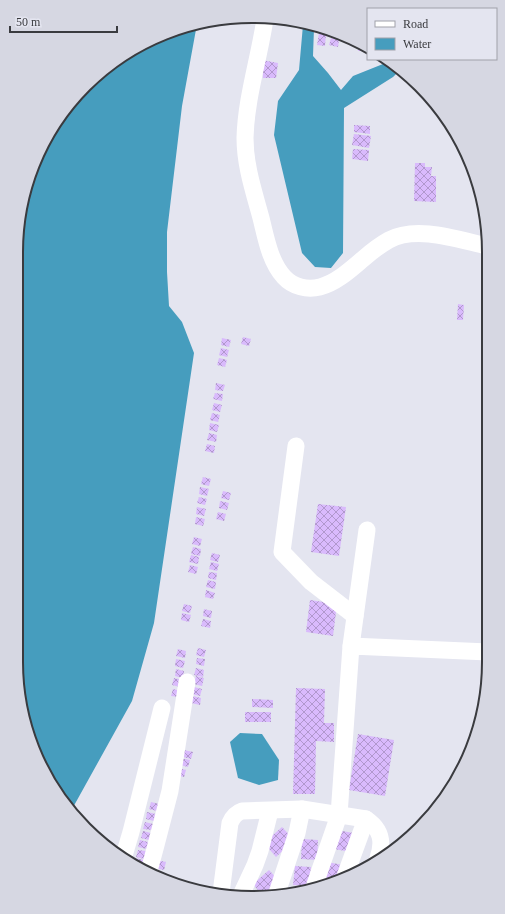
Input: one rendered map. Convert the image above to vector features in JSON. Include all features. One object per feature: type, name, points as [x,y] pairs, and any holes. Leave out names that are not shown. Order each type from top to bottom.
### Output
[{"type":"lane","points":[[264,23],[247,111],[245,139],[251,180],[268,243],[278,269],[284,278],[300,287],[309,288],[321,286],[335,280],[378,247],[391,239],[406,234],[434,234],[482,245]]},
{"type":"lane","points":[[296,446],[282,552],[311,582],[355,616]]},
{"type":"lane","points":[[316,882],[339,814],[351,646],[367,530]]},
{"type":"lane","points":[[351,646],[482,652]]},
{"type":"lane","points":[[150,867],[170,791],[187,682]]},
{"type":"lane","points":[[125,852],[162,708]]},
{"type":"lane","points":[[278,890],[298,833],[302,809]]},
{"type":"lane","points":[[222,889],[230,823],[232,817],[236,813],[242,811],[302,809],[366,819],[372,823],[381,837],[382,845],[380,852]]},
{"type":"lane","points":[[243,891],[260,851],[270,811]]},
{"type":"lane","points":[[348,870],[366,819]]},
{"type":"water","points":[[303,29],[314,32],[313,56],[341,90],[353,76],[383,64],[396,74],[344,108],[343,253],[331,268],[315,267],[302,253],[274,135],[278,101],[299,70]]},
{"type":"water","points":[[196,30],[182,106],[167,232],[169,306],[182,322],[194,353],[154,623],[132,701],[74,806],[54,776],[40,749],[27,706],[23,677],[23,237],[27,208],[40,165],[62,125],[80,101],[113,70],[138,54],[165,40]]},
{"type":"water","points":[[240,733],[262,734],[279,760],[278,780],[259,785],[238,778],[230,742]]},
{"type":"building","points":[[319,33],[326,35],[325,46],[317,45]]},
{"type":"building","points":[[331,38],[339,40],[338,47],[329,45]]},
{"type":"building","points":[[262,60],[278,63],[276,78],[263,78]]},
{"type":"building","points":[[354,125],[370,126],[370,134],[354,132]]},
{"type":"building","points":[[354,134],[371,136],[369,148],[352,145]]},
{"type":"building","points":[[353,149],[369,150],[368,161],[352,159]]},
{"type":"building","points":[[415,163],[425,163],[425,167],[432,167],[431,176],[436,176],[436,202],[414,201]]},
{"type":"building","points":[[458,304],[464,305],[463,320],[457,320]]},
{"type":"building","points":[[243,337],[251,339],[249,346],[241,344]]},
{"type":"building","points":[[222,338],[231,340],[229,347],[221,345]]},
{"type":"building","points":[[221,348],[229,350],[227,357],[219,355]]},
{"type":"building","points":[[219,358],[227,360],[225,367],[217,365]]},
{"type":"building","points":[[216,383],[225,385],[223,391],[215,390]]},
{"type":"building","points":[[215,393],[223,394],[222,401],[213,399]]},
{"type":"building","points":[[214,403],[222,405],[220,412],[212,410]]},
{"type":"building","points":[[212,413],[220,415],[218,422],[210,420]]},
{"type":"building","points":[[210,423],[219,425],[217,432],[209,430]]},
{"type":"building","points":[[209,433],[217,435],[216,442],[207,440]]},
{"type":"building","points":[[207,444],[215,446],[214,453],[205,451]]},
{"type":"building","points":[[203,477],[211,479],[209,486],[201,484]]},
{"type":"building","points":[[200,487],[209,489],[207,496],[199,494]]},
{"type":"building","points":[[223,491],[231,493],[229,500],[221,498]]},
{"type":"building","points":[[199,497],[207,499],[205,505],[197,503]]},
{"type":"building","points":[[220,501],[229,503],[227,510],[219,508]]},
{"type":"building","points":[[318,504],[346,507],[339,556],[311,552]]},
{"type":"building","points":[[197,507],[206,509],[204,516],[196,514]]},
{"type":"building","points":[[218,512],[226,514],[224,521],[216,519]]},
{"type":"building","points":[[196,517],[205,519],[203,526],[195,524]]},
{"type":"building","points":[[194,537],[202,539],[200,546],[192,544]]},
{"type":"building","points":[[193,547],[201,549],[200,556],[191,554]]},
{"type":"building","points":[[212,553],[220,555],[218,562],[210,560]]},
{"type":"building","points":[[191,555],[199,557],[198,564],[189,562]]},
{"type":"building","points":[[211,562],[219,564],[217,571],[209,569]]},
{"type":"building","points":[[190,565],[198,567],[196,574],[188,572]]},
{"type":"building","points":[[209,572],[217,573],[216,580],[208,578]]},
{"type":"building","points":[[208,580],[216,582],[215,589],[206,587]]},
{"type":"building","points":[[206,590],[215,593],[213,599],[205,597]]},
{"type":"building","points":[[310,600],[337,604],[333,636],[306,632]]},
{"type":"building","points":[[184,604],[192,606],[190,613],[182,611]]},
{"type":"building","points":[[204,609],[212,611],[211,618],[203,616]]},
{"type":"building","points":[[182,613],[191,615],[189,622],[181,620]]},
{"type":"building","points":[[203,619],[211,621],[210,628],[201,626]]},
{"type":"building","points":[[198,648],[206,650],[204,657],[196,655]]},
{"type":"building","points":[[178,649],[186,651],[185,658],[176,656]]},
{"type":"building","points":[[197,658],[205,659],[204,666],[196,664]]},
{"type":"building","points":[[176,659],[185,661],[183,668],[175,666]]},
{"type":"building","points":[[196,668],[204,670],[203,677],[194,675]]},
{"type":"building","points":[[176,669],[184,671],[183,678],[175,676]]},
{"type":"building","points":[[196,676],[204,678],[202,686],[194,684]]},
{"type":"building","points":[[174,678],[182,680],[180,687],[172,685]]},
{"type":"building","points":[[194,687],[202,689],[200,696],[192,694]]},
{"type":"building","points":[[296,688],[325,689],[324,723],[334,723],[334,742],[316,741],[315,794],[293,794]]},
{"type":"building","points":[[173,689],[181,691],[179,697],[171,696]]},
{"type":"building","points":[[193,696],[201,698],[200,705],[191,703]]},
{"type":"building","points":[[252,699],[273,700],[273,708],[252,707]]},
{"type":"building","points":[[245,712],[271,712],[271,722],[245,722]]},
{"type":"building","points":[[358,734],[394,740],[385,796],[349,790]]},
{"type":"building","points":[[184,750],[193,752],[191,759],[183,757]]},
{"type":"building","points":[[181,758],[190,760],[188,767],[180,765]]},
{"type":"building","points":[[178,768],[186,770],[184,777],[176,775]]},
{"type":"building","points":[[151,802],[159,804],[157,811],[149,809]]},
{"type":"building","points":[[147,812],[156,814],[154,821],[146,819]]},
{"type":"building","points":[[145,822],[153,824],[152,830],[143,829]]},
{"type":"building","points":[[282,827],[294,840],[276,857],[264,843]]},
{"type":"building","points":[[336,830],[354,833],[351,852],[334,849]]},
{"type":"building","points":[[143,831],[151,833],[149,840],[141,838]]},
{"type":"building","points":[[302,839],[318,840],[317,860],[301,859]]},
{"type":"building","points":[[140,840],[148,842],[147,849],[138,847]]},
{"type":"building","points":[[138,850],[146,851],[144,859],[136,857]]},
{"type":"building","points":[[135,858],[144,860],[143,863],[138,860]]},
{"type":"building","points":[[157,860],[166,862],[164,870],[154,868]]},
{"type":"building","points":[[327,862],[343,865],[341,873],[323,880]]},
{"type":"building","points":[[295,866],[311,867],[309,884],[302,886],[293,885]]},
{"type":"building","points":[[269,870],[280,882],[268,891],[259,891],[253,884]]}]
